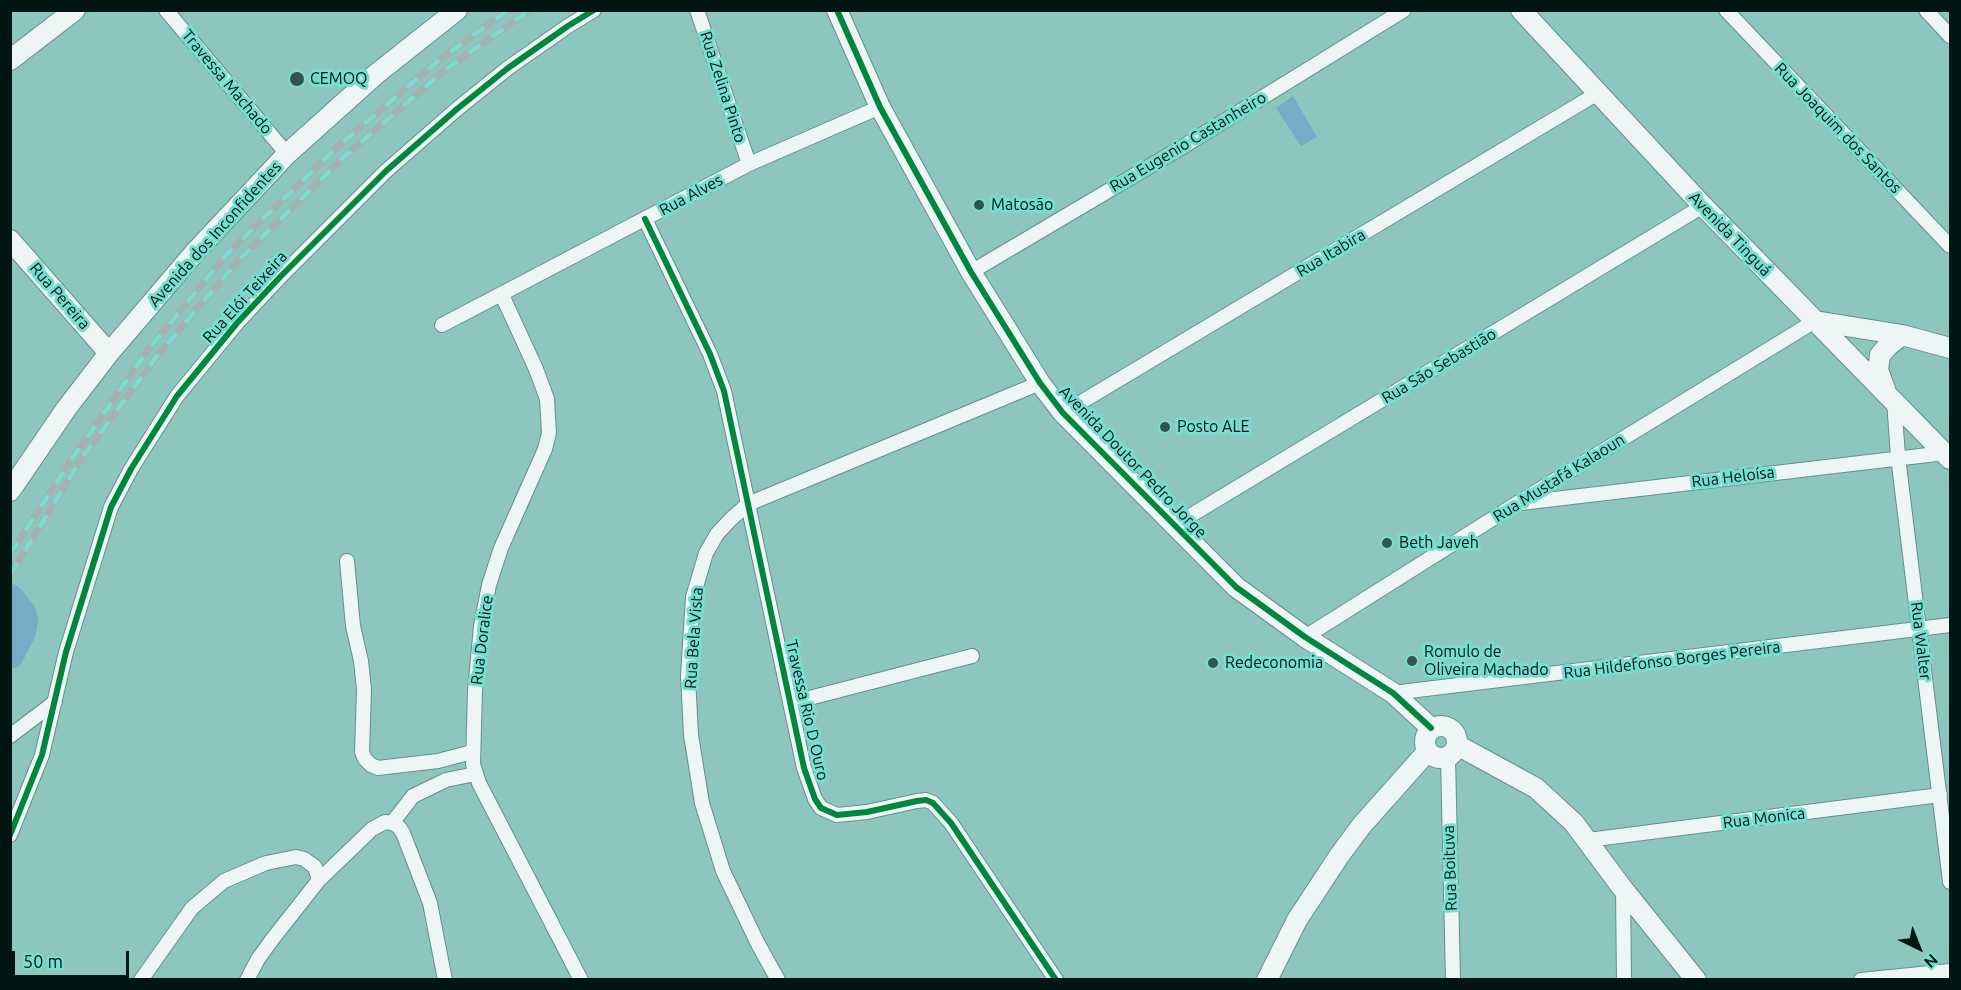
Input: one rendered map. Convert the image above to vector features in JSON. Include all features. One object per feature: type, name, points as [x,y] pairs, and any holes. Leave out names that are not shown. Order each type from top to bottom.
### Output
[{"type":"street","points":[[10,60],[75,10]]},
{"type":"street","name":"Travessa Machado","points":[[166,10],[287,154]]},
{"type":"street","name":"Avenida dos Inconfidentes","points":[[10,491],[66,409],[108,353],[196,251],[287,154],[375,75],[457,10]]},
{"type":"street","name":"Rua Elói Teixeira","points":[[10,835],[42,755],[70,641],[111,507],[131,469],[177,396],[237,323],[280,276],[386,171],[508,68],[594,10]]},
{"type":"street","name":"Rua Zelina Pinto","points":[[697,10],[748,164]]},
{"type":"street","name":"Avenida Doutor Pedro Jorge","points":[[837,10],[880,108],[971,272],[1040,383],[1064,413],[1236,587],[1305,637],[1393,693],[1431,728],[1437,726],[1450,728],[1454,732],[1452,751]]},
{"type":"street","name":"Rua Eugenio Castanheiro","points":[[971,272],[1184,146],[1404,10]]},
{"type":"street","name":"Avenida Tinguá","points":[[1521,10],[1703,206],[1948,454]]},
{"type":"street","name":"Rua Joaquim dos Santos","points":[[1726,10],[1950,246]]},
{"type":"street","points":[[1926,10],[1950,36]]},
{"type":"street","name":"Rua Itabira","points":[[1064,413],[1598,93]]},
{"type":"street","name":"Rua Alves","points":[[442,325],[748,164],[880,108]]},
{"type":"street","name":"Rua São Sebastião","points":[[1175,525],[1703,206]]},
{"type":"street","name":"Travessa Rio D Ouro","points":[[645,219],[717,373],[730,411],[804,768],[815,799],[821,808],[837,815],[917,801],[926,800],[933,803],[951,824],[1056,980]]},
{"type":"street","name":"Rua Pereira","points":[[10,240],[108,353]]},
{"type":"street","name":"Rua Doralice","points":[[502,295],[536,369],[547,399],[549,433],[545,448],[504,539],[489,585],[481,626],[472,752],[475,774],[581,980]]},
{"type":"street","points":[[1815,321],[1902,335],[1950,348]]},
{"type":"street","name":"Rua Mustafá Kalaoun","points":[[1305,637],[1516,504],[1815,321]]},
{"type":"street","points":[[1890,396],[1879,377],[1877,362],[1883,350],[1902,335]]},
{"type":"street","name":"Rua Bela Vista","points":[[778,980],[723,872],[702,803],[691,735],[688,676],[693,597],[706,553],[731,519],[748,504],[1040,383]]},
{"type":"street","name":"Rua Walter","points":[[1890,396],[1950,882]]},
{"type":"street","name":"Rua Heloísa","points":[[1516,504],[1898,457],[1948,454]]},
{"type":"street","points":[[347,561],[353,626],[364,689],[362,752],[366,759],[378,768],[438,761],[472,752]]},
{"type":"street","name":"Rua Hildefonso Borges Pereira","points":[[1393,693],[1950,625]]},
{"type":"street","points":[[790,703],[972,656]]},
{"type":"street","points":[[10,736],[56,702]]},
{"type":"street","points":[[1267,980],[1297,920],[1339,856],[1362,825],[1427,752],[1424,739],[1431,728]]},
{"type":"street","name":"Avenida Doutor Pedro Jorge","points":[[1427,752],[1436,758],[1452,751],[1536,789],[1574,823],[1623,889],[1696,980]]},
{"type":"street","name":"Rua Boituva","points":[[1452,751],[1453,980]]},
{"type":"street","points":[[392,823],[413,796],[446,780],[475,774]]},
{"type":"street","name":"Rua Monica","points":[[1588,840],[1940,795]]},
{"type":"street","points":[[247,980],[258,959],[319,879],[372,829],[386,822],[392,823],[403,832],[423,884],[430,903],[445,980]]},
{"type":"street","points":[[141,980],[192,908],[224,881],[266,863],[296,857],[310,862],[315,867],[319,879]]},
{"type":"street","points":[[1623,889],[1624,980]]},
{"type":"street","points":[[1861,980],[1950,970]]},
{"type":"water","points":[[1293,96],[1317,137],[1301,146],[1276,108]]},
{"type":"waterway","points":[[10,598],[22,613],[24,621],[22,632],[10,655]]},
{"type":"railway","points":[[10,554],[74,456],[148,350],[227,254],[336,148],[438,61],[508,10]]},
{"type":"railway","points":[[10,575],[82,458],[157,356],[237,262],[344,157],[445,70],[530,10]]},
{"type":"cycle path","points":[[10,835],[42,755],[66,652],[111,507],[131,469],[177,396],[237,323],[386,171],[508,68],[594,10]]},
{"type":"cycle path","points":[[837,10],[880,107],[971,272],[1040,383],[1063,413],[1236,587],[1305,637],[1393,693],[1431,728]]},
{"type":"cycle path","points":[[645,219],[710,354],[724,391],[804,768],[815,799],[821,808],[837,815],[867,812],[917,801],[926,800],[933,803],[951,823],[1056,980]]},
{"type":"place","name":"CEMOQ","points":[[297,79]]},
{"type":"place","name":"Matosão","points":[[979,205]]},
{"type":"place","name":"Posto ALE","points":[[1165,427]]},
{"type":"place","name":"Beth Javeh","points":[[1387,543]]},
{"type":"place","name":"Romulo de Oliveira Machado","points":[[1412,661]]},
{"type":"place","name":"Redeconomia","points":[[1213,663]]}]
